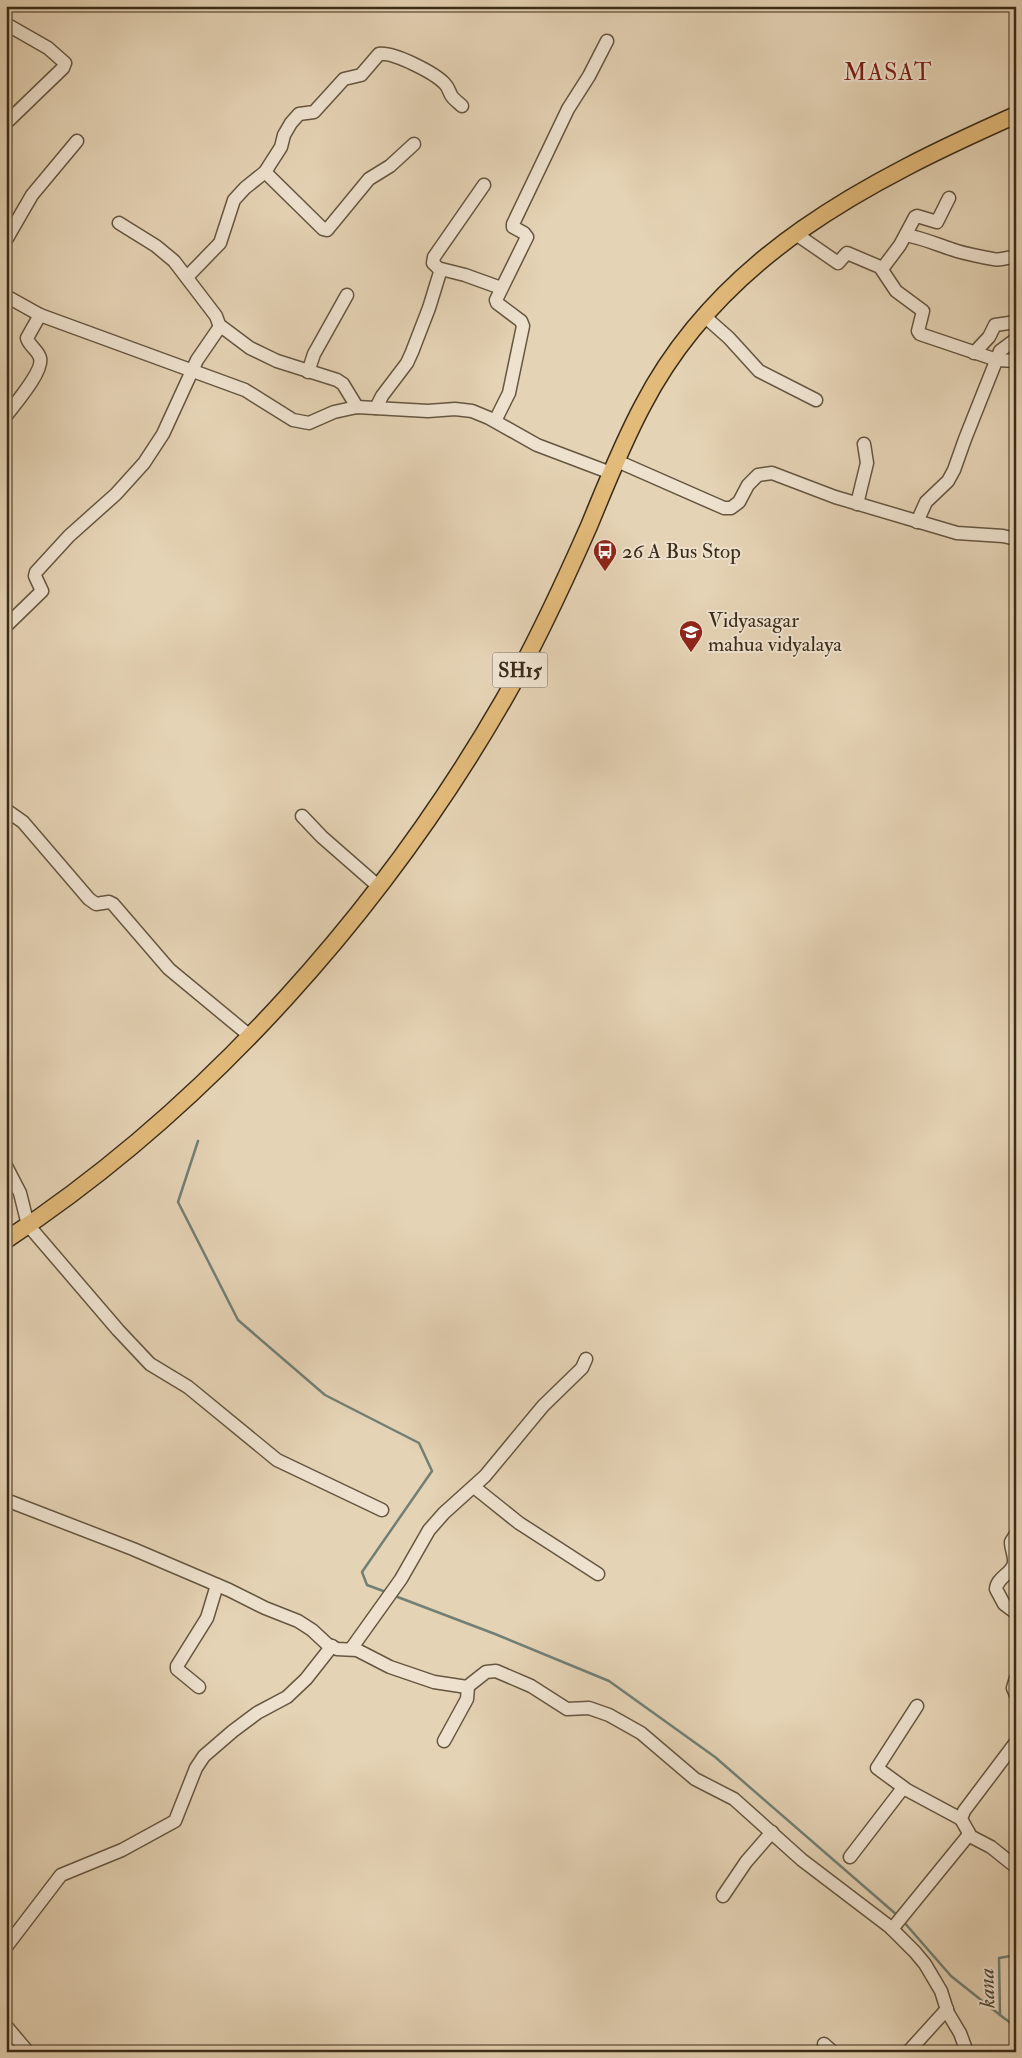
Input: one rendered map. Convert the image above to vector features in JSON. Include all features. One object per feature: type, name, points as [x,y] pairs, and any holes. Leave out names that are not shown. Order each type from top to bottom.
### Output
[{"type":"main road","name":"SH15","points":[[6,1240],[102,1170],[171,1113],[250,1036],[302,980],[378,886],[427,820],[503,701],[549,613],[642,405],[676,349],[703,315],[735,282],[830,210],[897,172],[1016,115]]},
{"type":"street","points":[[6,24],[48,48],[65,63],[63,68],[6,123]]},
{"type":"street","points":[[495,421],[509,393],[523,326],[521,321],[496,302],[501,288],[527,237],[526,234],[513,227],[512,224],[568,109],[589,76],[607,41]]},
{"type":"street","points":[[187,277],[220,243],[234,200],[247,186],[265,172],[281,147],[287,128],[298,115],[314,112],[344,79],[360,75],[379,54],[406,61],[421,68],[445,84],[452,96],[462,106]]},
{"type":"street","points":[[6,240],[32,195],[77,142]]},
{"type":"street","points":[[265,172],[327,230],[369,179],[390,166],[414,144]]},
{"type":"street","points":[[484,185],[434,258],[433,263],[440,270],[465,275],[501,288]]},
{"type":"street","points":[[882,269],[917,216],[935,222],[938,220],[949,198]]},
{"type":"street","points":[[119,223],[156,246],[174,261],[216,316],[220,327],[250,348],[277,361],[329,377],[343,384],[357,407]]},
{"type":"street","points":[[796,234],[836,262],[839,263],[847,252],[878,265],[896,291],[923,311],[918,333],[997,360],[1016,362]]},
{"type":"street","points":[[906,234],[953,250],[995,260],[1016,258]]},
{"type":"street","points":[[376,408],[382,396],[407,363],[429,308],[440,270]]},
{"type":"street","points":[[308,372],[314,354],[347,295]]},
{"type":"street","points":[[6,296],[40,315],[245,390],[300,422],[309,423],[334,412],[357,407],[428,411],[466,410],[480,413],[537,445],[614,467],[724,508],[731,508],[738,504],[754,479],[766,472],[780,475],[835,497],[957,533],[1003,536],[1016,539]]},
{"type":"street","points":[[6,416],[32,381],[40,363],[40,356],[27,338],[40,315]]},
{"type":"street","points":[[703,315],[729,338],[759,371],[816,400]]},
{"type":"street","points":[[974,353],[989,337],[995,326],[1016,322]]},
{"type":"street","points":[[6,626],[42,591],[35,576],[36,572],[69,536],[129,481],[152,452],[170,421],[192,371],[220,327]]},
{"type":"street","points":[[917,522],[926,502],[948,480],[954,470],[964,439],[1002,348],[1016,340]]},
{"type":"street","points":[[857,504],[868,463],[864,444]]},
{"type":"street","points":[[6,810],[28,827],[89,899],[96,904],[109,902],[113,904],[169,969],[250,1036]]},
{"type":"street","points":[[302,816],[322,837],[378,886]]},
{"type":"street","points":[[6,1166],[20,1193],[28,1225],[135,1349],[154,1368],[188,1387],[277,1460],[382,1510]]},
{"type":"street","points":[[351,1649],[401,1579],[429,1530],[444,1513],[474,1487],[504,1456],[543,1406],[583,1366],[586,1359]]},
{"type":"street","points":[[474,1487],[519,1523],[598,1574]]},
{"type":"street","points":[[6,1500],[133,1549],[265,1608],[298,1620],[337,1649],[351,1649],[419,1678],[448,1685],[468,1687]]},
{"type":"street","points":[[1016,1534],[1011,1542],[1014,1559],[1013,1566],[999,1580],[996,1589],[1004,1604],[1016,1612]]},
{"type":"street","points":[[200,1687],[177,1668],[207,1618],[217,1585]]},
{"type":"street","points":[[6,1947],[61,1875],[122,1850],[175,1821],[196,1768],[204,1756],[233,1730],[258,1713],[288,1697],[306,1679],[332,1646]]},
{"type":"street","points":[[444,1740],[467,1699],[468,1687],[486,1672],[496,1671],[531,1686],[567,1708],[589,1708],[609,1715],[641,1733],[695,1779],[734,1799],[802,1860],[892,1929],[925,1964],[941,1990],[947,2009],[960,2033],[967,2052]]},
{"type":"street","points":[[1016,1678],[1013,1688],[1016,1695]]},
{"type":"street","points":[[917,1706],[878,1769],[903,1788],[961,1819],[968,1834],[991,1847],[1016,1867]]},
{"type":"street","points":[[961,1819],[976,1793],[1016,1742]]},
{"type":"street","points":[[850,1857],[903,1788]]},
{"type":"street","points":[[724,1896],[746,1862],[772,1832]]},
{"type":"street","points":[[892,1929],[968,1834]]},
{"type":"street","points":[[908,2052],[947,2009]]},
{"type":"street","points":[[6,2026],[28,2052]]},
{"type":"waterway","points":[[198,1141],[178,1202],[238,1320],[325,1395],[419,1443],[432,1471],[362,1572],[367,1585],[386,1592]]},
{"type":"waterway","points":[[395,1596],[495,1634],[609,1681],[715,1757],[897,1915]]},
{"type":"waterway","points":[[903,1921],[951,1976],[1000,2015]]},
{"type":"waterway","name":"kana","points":[[1016,1955],[999,1958],[1000,2015],[1016,2027]]},
{"type":"place","name":"26 A Bus Stop","points":[[605,572]]},
{"type":"place","name":"Vidyasagar mahua vidyalaya","points":[[691,653]]},
{"type":"district","name":"MASAT","points":[[888,72]]}]
